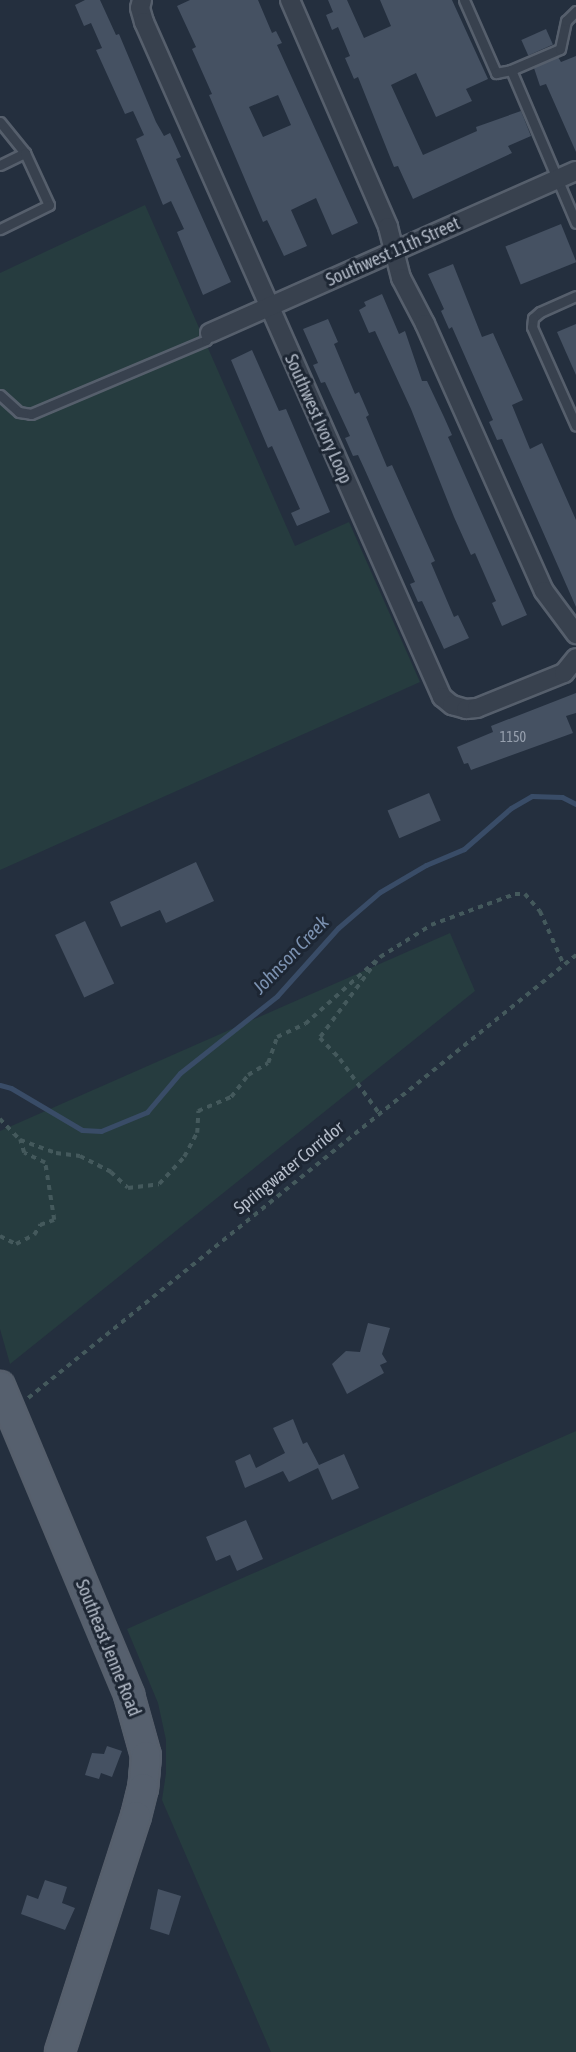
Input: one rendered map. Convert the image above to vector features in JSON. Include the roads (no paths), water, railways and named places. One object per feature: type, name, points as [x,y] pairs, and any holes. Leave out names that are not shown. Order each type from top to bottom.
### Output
[{"type":"main road","name":"Southeast Jenne Road","points":[[10,1401],[129,1695],[145,1756],[143,1788],[136,1816],[60,2052]]},
{"type":"street","name":"Southwest Ivory Loop","points":[[142,0],[140,8],[144,22],[442,696],[452,705],[466,709],[477,708],[564,673],[576,658]]},
{"type":"street","points":[[290,0],[388,227],[401,278],[425,324],[544,592],[576,634]]},
{"type":"street","name":"Southwest 11th Street","points":[[210,332],[576,172]]},
{"type":"lane","points":[[464,0],[496,73],[511,70],[559,49],[566,21],[576,11]]},
{"type":"lane","points":[[511,70],[576,223]]},
{"type":"lane","points":[[0,122],[25,153],[48,205],[0,229]]},
{"type":"lane","points":[[0,166],[25,153]]},
{"type":"lane","points":[[576,296],[540,312],[533,318],[532,327],[576,426]]},
{"type":"lane","points":[[0,395],[24,415],[37,412],[206,340],[210,332]]},
{"type":"waterway","name":"Johnson Creek","points":[[0,1085],[11,1088],[82,1130],[101,1131],[147,1112],[180,1073],[277,996],[338,928],[380,892],[426,865],[464,849],[511,808],[532,796],[562,797],[576,804]]}]
